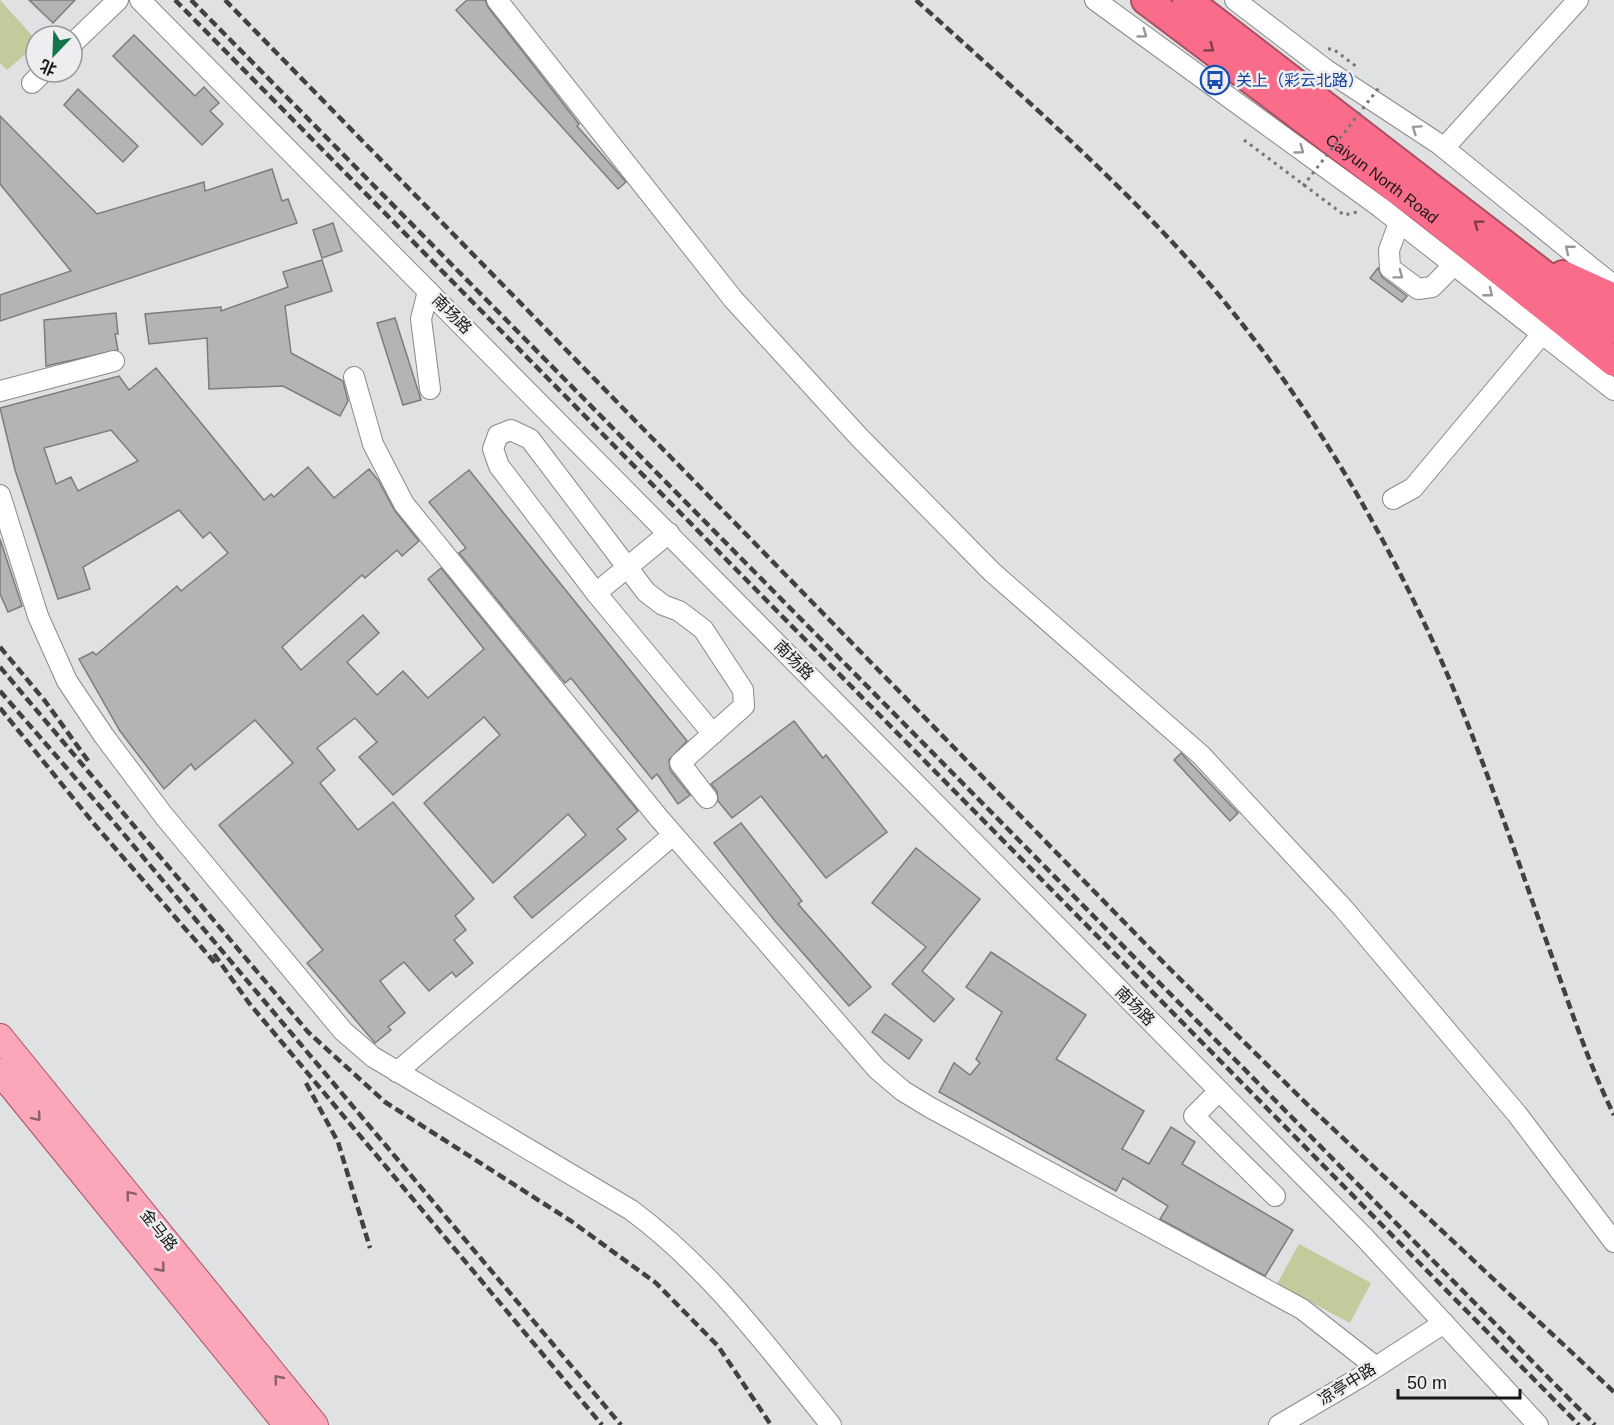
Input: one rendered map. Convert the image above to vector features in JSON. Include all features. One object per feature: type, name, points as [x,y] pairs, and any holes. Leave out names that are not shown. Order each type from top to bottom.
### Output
[{"type":"highway","name":"Caiyun North Road","points":[[1146,0],[1423,209],[1542,305],[1610,377]]},
{"type":"highway","name":"Caiyun North Road","points":[[1187,0],[1614,329]]},
{"type":"highway","points":[[1525,259],[1614,298]]},
{"type":"main road","name":"金马路","points":[[0,1037],[315,1425]]},
{"type":"main road","name":"金马路","points":[[0,1072],[287,1425]]},
{"type":"street","points":[[84,33],[118,0]]},
{"type":"street","name":"南场路","points":[[140,0],[1219,1090],[1444,1323],[1538,1425]]},
{"type":"street","points":[[497,0],[733,299],[859,437],[992,572],[1201,755],[1304,865],[1351,917],[1502,1096],[1614,1242]]},
{"type":"street","points":[[1095,0],[1399,223],[1542,334],[1610,377]]},
{"type":"street","points":[[1235,0],[1325,69],[1444,148],[1614,286]]},
{"type":"street","points":[[1444,148],[1578,0]]},
{"type":"street","points":[[1399,223],[1389,250],[1390,268],[1418,289],[1432,287],[1454,266]]},
{"type":"street","points":[[428,291],[421,319],[430,389]]},
{"type":"street","points":[[1393,499],[1413,488],[1542,334]]},
{"type":"street","points":[[0,391],[114,362]]},
{"type":"street","points":[[354,377],[374,444],[404,504],[672,834],[877,1069],[903,1092],[1302,1309],[1376,1367]]},
{"type":"street","points":[[707,798],[680,763],[714,734],[744,706],[743,690],[703,629],[679,611],[663,605],[646,592],[530,439],[511,430],[498,435],[494,449],[499,466],[596,593],[714,734]]},
{"type":"street","points":[[0,495],[38,616],[67,681],[104,736],[164,816],[343,1031],[374,1057],[631,1210],[667,1236],[726,1296],[831,1425]]},
{"type":"street","points":[[596,593],[669,533]]},
{"type":"street","points":[[397,1071],[672,834]]},
{"type":"street","points":[[1219,1090],[1194,1116],[1275,1196]]},
{"type":"street","name":"凉亭中路","points":[[1279,1425],[1444,1323]]},
{"type":"path","points":[[1303,186],[1381,85]]},
{"type":"path","points":[[1244,140],[1344,215]]},
{"type":"green space","points":[[0,0],[24,27],[24,55],[7,70],[0,63]]},
{"type":"green space","points":[[1299,1244],[1371,1283],[1350,1323],[1277,1284]]},
{"type":"building","points":[[29,0],[75,0],[53,23]]},
{"type":"building","points":[[467,0],[485,0],[488,7],[579,124],[577,126],[626,182],[618,189],[456,10]]},
{"type":"building","points":[[134,35],[195,96],[204,87],[219,103],[210,111],[223,124],[202,145],[113,56]]},
{"type":"building","points":[[78,89],[138,146],[123,162],[64,105]]},
{"type":"building","points":[[0,116],[97,214],[204,182],[205,191],[272,169],[282,201],[288,199],[297,223],[0,321],[0,295],[71,271],[0,184]]},
{"type":"building","points":[[333,223],[342,251],[322,258],[313,230]]},
{"type":"building","points":[[322,260],[332,291],[285,306],[291,353],[343,381],[348,401],[340,416],[283,386],[209,389],[207,338],[149,344],[145,314],[221,307],[221,311],[288,287],[283,272]]},
{"type":"building","points":[[1378,268],[1382,277],[1407,296],[1402,302],[1370,278]]},
{"type":"building","points":[[116,313],[118,334],[115,334],[118,350],[46,366],[44,320]]},
{"type":"building","points":[[395,318],[421,400],[403,405],[377,323]]},
{"type":"building","points":[[156,368],[264,500],[271,494],[274,497],[308,467],[334,498],[369,469],[378,480],[395,511],[419,541],[402,556],[397,550],[365,578],[362,575],[282,647],[301,670],[363,615],[379,633],[347,662],[377,695],[403,671],[428,698],[484,649],[428,579],[441,568],[638,811],[617,829],[626,839],[532,918],[514,897],[586,835],[568,814],[493,883],[424,803],[500,735],[484,717],[393,795],[359,757],[377,742],[355,718],[317,748],[335,770],[320,783],[358,830],[393,802],[474,899],[455,916],[466,930],[454,940],[473,963],[456,977],[452,972],[429,991],[404,962],[380,981],[405,1013],[388,1027],[391,1030],[375,1043],[307,963],[323,950],[219,825],[293,763],[255,720],[195,770],[191,764],[164,789],[120,731],[79,659],[93,652],[96,655],[177,586],[181,591],[228,553],[210,532],[203,538],[179,510],[83,567],[90,589],[58,599],[15,470],[0,408],[119,376],[129,390]],"holes":[[[111,430],[138,461],[78,491],[71,477],[56,484],[44,448]]]},
{"type":"building","points":[[469,470],[687,741],[669,760],[670,770],[690,795],[678,804],[657,774],[652,779],[571,678],[565,683],[459,553],[466,548],[429,502]]},
{"type":"building","points":[[0,539],[22,606],[8,612],[0,594]]},
{"type":"building","points":[[794,721],[823,758],[826,755],[887,832],[826,878],[761,796],[732,818],[718,801],[717,791],[711,784]]},
{"type":"building","points":[[1181,753],[1238,813],[1230,821],[1174,760]]},
{"type":"building","points":[[741,823],[802,901],[798,904],[871,987],[849,1006],[775,921],[714,843]]},
{"type":"building","points":[[916,848],[980,899],[922,971],[954,999],[934,1022],[892,984],[926,947],[872,903]]},
{"type":"building","points":[[991,952],[1086,1015],[1056,1059],[1144,1111],[1122,1149],[1149,1164],[1171,1127],[1195,1142],[1182,1164],[1293,1230],[1265,1276],[1160,1219],[1168,1206],[1123,1178],[1116,1191],[939,1092],[954,1063],[970,1075],[980,1063],[976,1059],[1002,1012],[966,987]]},
{"type":"building","points":[[885,1014],[922,1040],[909,1059],[872,1032]]},
{"type":"railway","points":[[175,0],[1579,1425]]},
{"type":"railway","points":[[191,0],[1595,1425]]},
{"type":"railway","points":[[225,0],[1165,964],[1313,1110],[1614,1392]]},
{"type":"railway","points":[[916,0],[1081,150],[1175,245],[1252,336],[1287,384],[1352,485],[1408,590],[1451,683],[1498,803],[1582,1041],[1614,1115]]},
{"type":"railway","points":[[0,647],[45,701],[89,762]]},
{"type":"railway","points":[[0,667],[308,1032],[385,1102],[571,1221],[656,1283],[718,1346],[771,1425]]},
{"type":"railway","points":[[0,691],[110,818]]},
{"type":"railway","points":[[0,708],[95,825],[216,964]]},
{"type":"railway","points":[[106,813],[621,1425]]},
{"type":"railway","points":[[214,954],[249,1003],[602,1425]]},
{"type":"railway","points":[[306,1083],[338,1142],[370,1248]]},
{"type":"place","name":"关上（彩云北路）","points":[[1215,80]]}]
